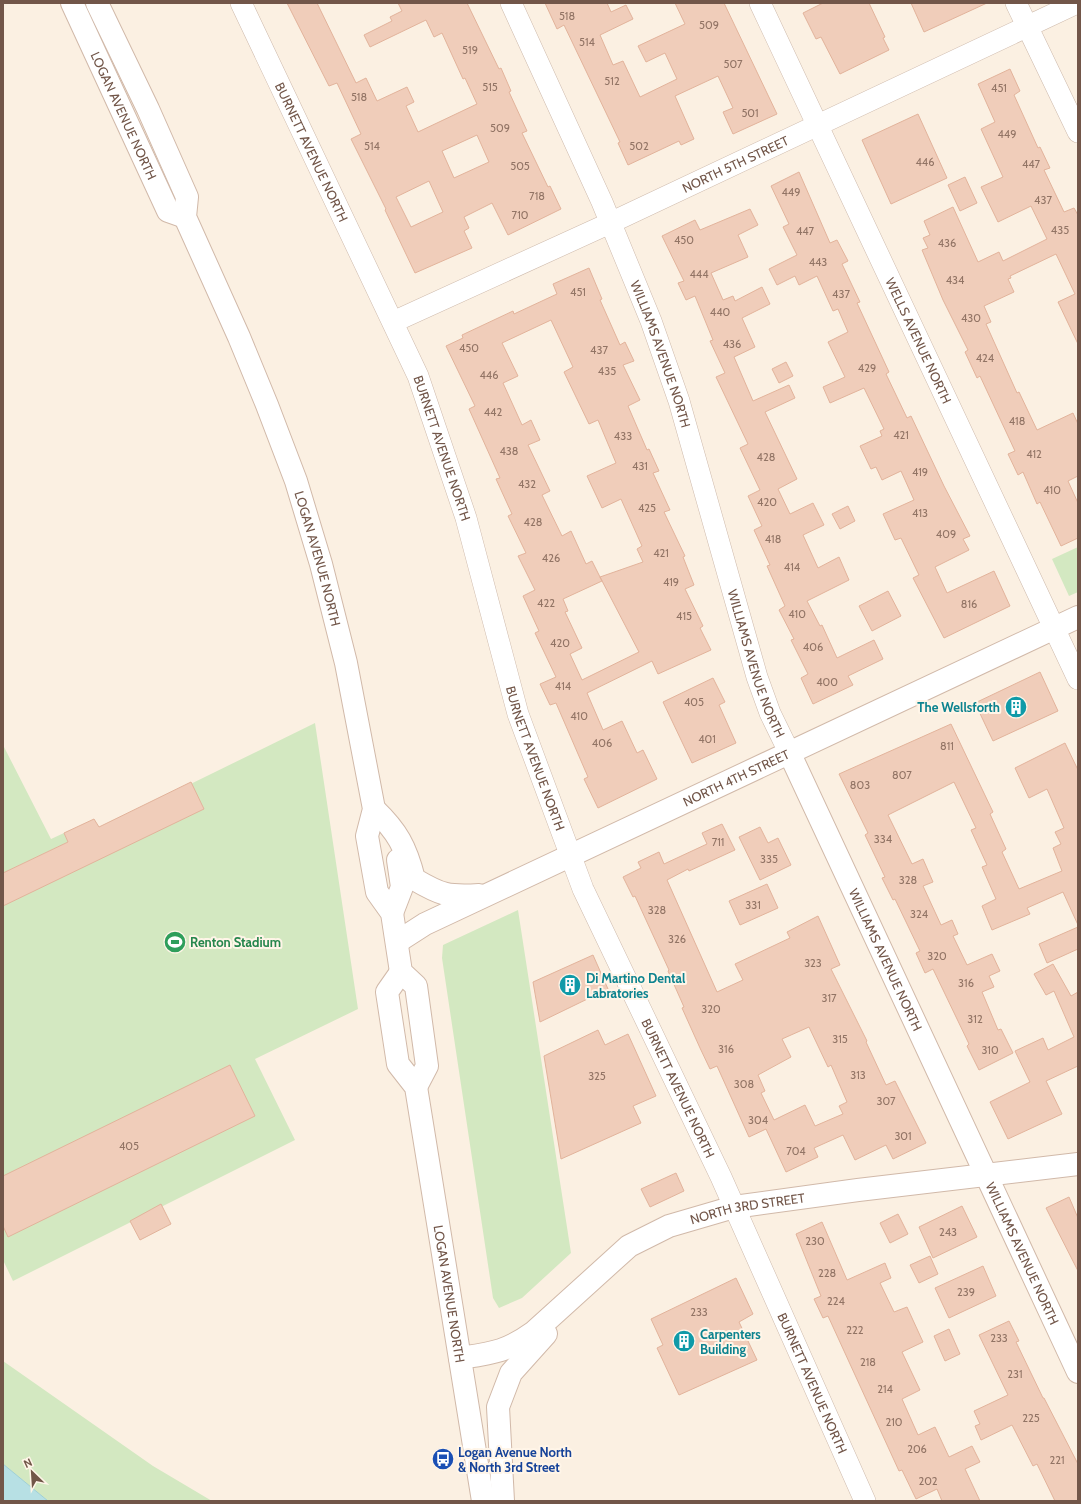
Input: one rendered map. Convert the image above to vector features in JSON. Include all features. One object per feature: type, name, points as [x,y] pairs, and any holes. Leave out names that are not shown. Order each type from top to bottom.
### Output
[{"type":"main road","name":"LOGAN AVENUE NORTH","points":[[72,3],[168,210],[185,217]]},
{"type":"main road","name":"LOGAN AVENUE NORTH","points":[[97,3],[148,109],[187,197],[185,217],[239,337],[296,481],[321,564],[346,663],[374,809],[367,836],[377,892],[392,913],[400,972],[387,992],[398,1064],[416,1087],[483,1501]]},
{"type":"main road","name":"NORTH 4TH STREET","points":[[397,942],[425,924],[1078,617]]},
{"type":"main road","name":"WILLIAMS AVENUE NORTH","points":[[789,752],[1078,1372]]},
{"type":"main road","points":[[374,809],[393,827],[409,857],[414,879],[430,889],[452,896],[488,894]]},
{"type":"main road","points":[[392,913],[402,887],[393,827]]},
{"type":"main road","points":[[400,972],[416,986],[427,1066],[416,1087]]},
{"type":"main road","name":"NORTH 3RD STREET","points":[[460,1358],[493,1353],[517,1344],[534,1332],[629,1246],[669,1226],[734,1207],[858,1190],[987,1176],[1078,1164]]},
{"type":"main road","points":[[504,1501],[498,1407],[511,1373],[590,1282]]},
{"type":"street","name":"BURNETT AVENUE NORTH","points":[[241,3],[418,376],[434,418],[466,518],[518,714],[583,889],[734,1207],[865,1501]]},
{"type":"street","name":"WILLIAMS AVENUE NORTH","points":[[511,3],[610,223],[651,321],[679,401],[757,677],[770,713],[789,752]]},
{"type":"street","name":"WELLS AVENUE NORTH","points":[[760,3],[1078,679]]},
{"type":"street","points":[[1016,3],[1078,132]]},
{"type":"street","name":"NORTH 5TH STREET","points":[[393,322],[610,223],[1077,3]]},
{"type":"green space","points":[[1078,547],[1078,592],[1069,596],[1052,559]]},
{"type":"green space","name":"Renton Stadium","points":[[315,723],[358,1009],[255,1059],[295,1140],[13,1281],[3,1260],[3,876]]},
{"type":"green space","points":[[3,745],[51,839],[64,833],[68,842],[3,873]]},
{"type":"green space","points":[[518,910],[571,1253],[522,1298],[499,1308],[493,1298],[442,958],[443,945]]},
{"type":"green space","points":[[3,1361],[153,1466],[212,1501],[48,1501],[3,1464]]},
{"type":"water","points":[[3,1464],[48,1501],[3,1501]]},
{"type":"building","points":[[287,3],[317,3],[356,83],[366,78],[377,101],[407,87],[414,102],[406,106],[418,132],[477,104],[465,78],[463,79],[442,33],[434,37],[426,20],[370,47],[364,35],[392,21],[390,17],[402,11],[398,3],[467,3],[499,69],[501,68],[511,91],[509,92],[527,131],[522,133],[548,187],[550,186],[561,209],[508,235],[492,203],[464,217],[469,228],[464,231],[472,248],[415,273],[385,210],[386,209],[351,139],[361,134],[337,83],[329,86]],"holes":[[[477,135],[489,162],[454,178],[442,151]],[[429,181],[443,212],[411,227],[396,197]]]},
{"type":"building","points":[[545,3],[607,3],[611,12],[626,5],[633,19],[600,35],[613,65],[623,61],[640,97],[677,79],[665,53],[646,62],[638,46],[685,24],[675,3],[724,3],[777,114],[733,134],[723,112],[733,108],[718,76],[675,96],[694,139],[681,145],[679,141],[628,165],[618,143],[620,142],[564,25],[557,29]]},
{"type":"building","points":[[823,3],[869,3],[885,37],[883,38],[889,50],[840,74],[821,37],[816,39],[803,13]]},
{"type":"building","points":[[911,3],[987,3],[924,32]]},
{"type":"building","points":[[1010,69],[1020,91],[1014,95],[1038,148],[1040,147],[1050,168],[1044,170],[1064,212],[1074,208],[1078,215],[1078,344],[1058,302],[1075,294],[1056,254],[1010,276],[1011,278],[1008,279],[1014,292],[984,306],[991,322],[986,324],[1017,393],[1019,392],[1037,430],[1073,413],[1078,424],[1078,476],[1068,481],[1078,503],[1078,538],[1061,546],[1040,502],[1037,504],[1023,472],[1018,475],[1008,454],[1015,451],[980,376],[977,378],[965,352],[968,350],[943,300],[922,250],[928,248],[923,238],[930,235],[924,221],[953,207],[978,262],[999,252],[1003,261],[1047,239],[1031,206],[998,222],[981,187],[1003,177],[981,129],[995,122],[978,84]]},
{"type":"building","points":[[918,114],[947,178],[891,204],[862,140]]},
{"type":"building","points":[[799,172],[830,243],[837,240],[848,261],[842,264],[860,302],[857,303],[889,372],[886,374],[907,418],[911,416],[944,486],[970,536],[963,539],[969,550],[935,567],[947,593],[994,571],[1010,606],[944,638],[913,578],[919,575],[901,538],[895,540],[883,514],[914,500],[901,471],[882,480],[876,467],[871,469],[860,446],[882,436],[880,431],[884,429],[864,388],[830,403],[823,387],[845,377],[828,342],[848,332],[838,309],[833,311],[817,276],[799,285],[795,276],[777,285],[769,269],[797,255],[783,227],[789,224],[771,186]]},
{"type":"building","points":[[965,177],[977,203],[960,211],[948,185]]},
{"type":"building","points":[[750,209],[758,225],[738,235],[748,257],[711,273],[723,300],[733,296],[735,301],[762,287],[770,304],[742,318],[755,347],[734,357],[753,401],[789,385],[795,398],[765,412],[797,479],[778,489],[790,514],[813,503],[824,525],[803,535],[818,568],[839,557],[849,580],[807,601],[820,626],[822,625],[837,658],[874,640],[883,659],[848,676],[853,685],[813,704],[801,678],[808,674],[791,640],[794,639],[779,610],[785,606],[767,566],[770,565],[754,530],[762,526],[748,496],[760,490],[740,448],[748,444],[716,377],[725,373],[710,341],[713,340],[695,296],[686,300],[678,283],[684,281],[662,236],[695,220],[700,230]]},
{"type":"building","points":[[589,268],[602,299],[600,300],[620,345],[625,342],[634,361],[623,365],[640,400],[628,406],[647,450],[649,449],[659,471],[653,473],[670,510],[664,512],[685,556],[683,557],[694,585],[685,589],[703,626],[700,628],[711,650],[658,674],[652,661],[587,693],[603,730],[622,721],[637,753],[643,750],[657,779],[598,808],[584,779],[588,777],[556,703],[550,705],[540,684],[556,677],[535,633],[539,631],[523,596],[535,590],[518,556],[526,553],[508,516],[512,514],[496,479],[500,478],[469,409],[475,406],[446,346],[463,338],[462,335],[513,311],[514,314],[557,294],[553,284]],"holes":[[[551,320],[573,367],[564,372],[589,424],[598,420],[616,463],[587,476],[602,508],[621,499],[642,546],[637,549],[643,562],[600,577],[592,561],[586,564],[571,531],[562,536],[542,495],[550,491],[528,445],[540,440],[531,420],[522,425],[503,383],[518,376],[502,343]],[[600,577],[639,652],[582,680],[570,654],[582,648],[565,612],[568,611],[563,599],[602,581]]]},
{"type":"building","points":[[786,362],[793,376],[779,383],[772,369]]},
{"type":"building","points":[[848,506],[855,521],[840,529],[832,514]]},
{"type":"building","points":[[888,591],[901,616],[872,631],[859,606]]},
{"type":"building","name":"The Wellsforth","points":[[1040,672],[1058,711],[993,741],[975,703]]},
{"type":"building","points":[[713,678],[725,702],[719,705],[736,743],[692,763],[663,702]]},
{"type":"building","points":[[951,724],[993,812],[990,814],[1006,849],[1002,852],[1019,889],[1062,871],[1053,848],[1061,844],[1055,832],[1064,828],[1047,789],[1029,798],[1015,768],[1065,743],[1078,770],[1078,925],[1063,892],[1027,908],[1030,914],[992,930],[982,906],[996,899],[982,867],[987,865],[971,830],[976,828],[954,782],[888,815],[912,864],[923,859],[933,882],[923,886],[941,925],[952,920],[958,934],[953,936],[967,965],[992,954],[1000,971],[989,976],[994,987],[982,992],[998,1030],[1001,1029],[1013,1053],[979,1070],[967,1046],[969,1044],[933,969],[925,973],[916,953],[920,951],[895,899],[893,900],[882,878],[885,877],[865,835],[868,833],[839,774]]},
{"type":"building","points":[[191,782],[204,809],[3,906],[3,873],[68,842],[64,833],[94,819],[99,827]]},
{"type":"building","points":[[722,824],[735,850],[689,871],[688,869],[667,880],[717,992],[743,980],[735,964],[790,938],[787,932],[818,916],[840,965],[831,969],[867,1041],[866,1042],[886,1085],[895,1081],[926,1143],[893,1159],[886,1145],[855,1160],[843,1135],[814,1148],[818,1157],[786,1172],[766,1129],[749,1137],[717,1066],[710,1069],[682,1008],[684,1007],[668,971],[669,970],[635,896],[633,897],[623,877],[641,868],[638,862],[659,852],[664,864],[707,844],[702,833]],"holes":[[[809,1027],[828,1067],[831,1065],[847,1102],[839,1106],[843,1114],[815,1126],[805,1105],[774,1120],[761,1093],[765,1091],[758,1075],[791,1057],[782,1039]]]},
{"type":"building","points":[[760,827],[768,843],[778,838],[791,865],[760,880],[739,837]]},
{"type":"building","points":[[767,884],[778,908],[740,925],[729,901]]},
{"type":"building","points":[[1078,927],[1078,949],[1047,963],[1039,944]]},
{"type":"building","name":"Di Martino Dental Labratories","points":[[593,955],[608,989],[540,1022],[533,982]]},
{"type":"building","points":[[1053,964],[1071,996],[1078,992],[1078,1066],[1046,1081],[1062,1114],[1008,1139],[990,1102],[1030,1082],[1015,1051],[1043,1038],[1048,1050],[1074,1037],[1054,991],[1046,995],[1034,974]]},
{"type":"building","points":[[598,1030],[605,1045],[628,1034],[656,1096],[633,1106],[641,1123],[561,1159],[544,1056]]},
{"type":"building","points":[[230,1065],[255,1116],[8,1237],[3,1226],[3,1176]]},
{"type":"building","points":[[676,1173],[684,1191],[650,1207],[641,1189]]},
{"type":"building","points":[[1069,1197],[1078,1218],[1078,1271],[1046,1208]]},
{"type":"building","points":[[161,1204],[171,1224],[140,1240],[130,1221]]},
{"type":"building","points":[[962,1206],[977,1237],[933,1258],[919,1227]]},
{"type":"building","points":[[898,1214],[908,1234],[890,1243],[880,1223]]},
{"type":"building","points":[[822,1222],[847,1280],[885,1263],[891,1278],[880,1283],[894,1312],[907,1307],[923,1342],[902,1352],[920,1390],[902,1399],[918,1435],[935,1427],[949,1457],[972,1446],[980,1462],[965,1469],[980,1501],[942,1501],[937,1489],[916,1499],[902,1470],[899,1471],[828,1316],[823,1318],[814,1299],[821,1296],[796,1234]]},
{"type":"building","points":[[930,1256],[938,1274],[919,1283],[910,1265]]},
{"type":"building","points":[[983,1266],[996,1296],[949,1318],[935,1288]]},
{"type":"building","name":"Carpenters Building","points":[[736,1278],[753,1314],[739,1322],[757,1360],[679,1395],[657,1348],[663,1345],[651,1319]]},
{"type":"building","points":[[1009,1321],[1019,1341],[1016,1342],[1043,1398],[1078,1464],[1078,1501],[1055,1501],[1037,1464],[1033,1466],[1012,1425],[981,1440],[975,1426],[980,1424],[974,1411],[1008,1395],[979,1335]]},
{"type":"building","points":[[949,1329],[960,1354],[945,1361],[934,1336]]},
{"type":"place","name":"The Wellsforth","points":[[1016,707]]},
{"type":"place","name":"Renton Stadium","points":[[175,942]]},
{"type":"place","name":"Di Martino Dental Labratories","points":[[570,985]]},
{"type":"place","name":"Carpenters Building","points":[[684,1341]]},
{"type":"place","name":"Logan Avenue North & North 3rd Street","points":[[443,1459]]}]
